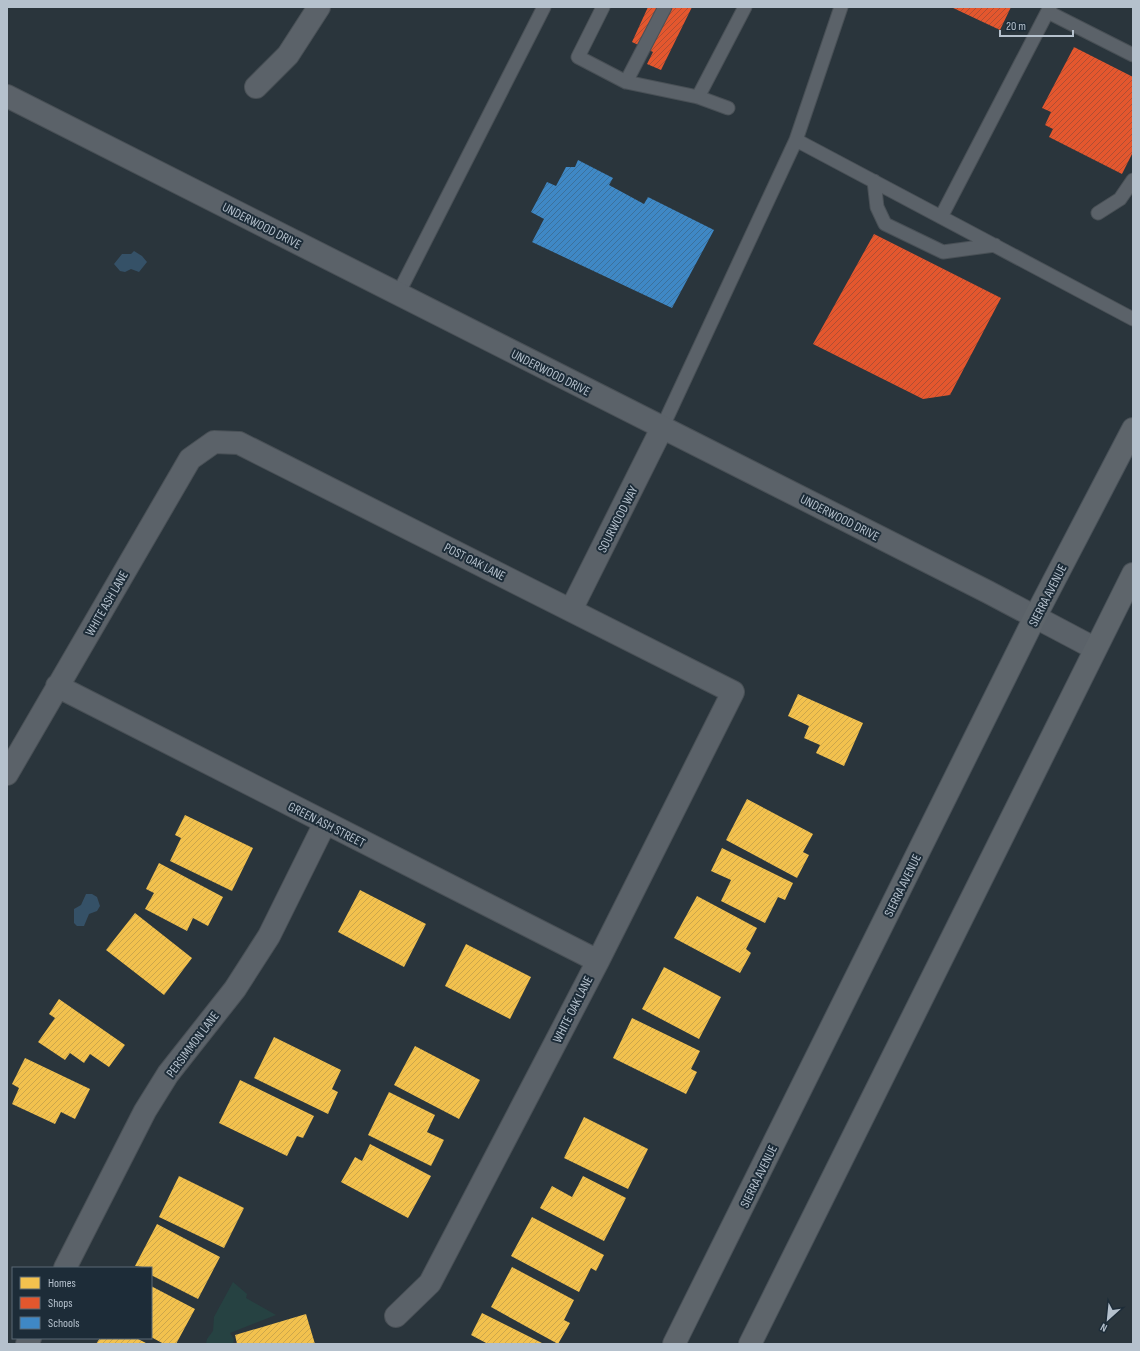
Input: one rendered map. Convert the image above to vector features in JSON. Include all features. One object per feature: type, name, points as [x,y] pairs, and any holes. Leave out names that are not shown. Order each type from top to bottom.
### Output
[{"type":"main road","name":"SIERRA AVENUE","points":[[674,1344],[1035,617],[1133,428]]},
{"type":"main road","points":[[750,1344],[1094,648],[1133,574]]},
{"type":"street","points":[[256,88],[288,56],[319,7]]},
{"type":"street","name":"UNDERWOOD DRIVE","points":[[7,96],[1094,648]]},
{"type":"street","name":"SOURWOOD WAY","points":[[571,610],[662,428]]},
{"type":"street","name":"POST OAK LANE","points":[[214,442],[239,443],[733,692]]},
{"type":"street","name":"WHITE ASH LANE","points":[[7,774],[190,459],[214,442]]},
{"type":"street","name":"GREEN ASH STREET","points":[[57,686],[325,824],[598,961]]},
{"type":"street","name":"WHITE OAK LANE","points":[[396,1316],[430,1283],[598,961],[733,692]]},
{"type":"street","name":"PERSIMMON LANE","points":[[66,1267],[145,1111],[168,1074],[235,989],[269,936],[325,824]]},
{"type":"lane","points":[[398,294],[544,7]]},
{"type":"lane","points":[[603,7],[578,57],[626,82],[698,97],[728,108]]},
{"type":"lane","points":[[626,82],[665,7]]},
{"type":"lane","points":[[698,97],[745,7]]},
{"type":"lane","points":[[662,428],[796,140],[841,7]]},
{"type":"lane","points":[[941,217],[1049,10],[1133,55]]},
{"type":"lane","points":[[796,140],[1133,319]]},
{"type":"lane","points":[[1098,213],[1120,199],[1133,180]]},
{"type":"lane","points":[[874,181],[877,207],[885,224],[943,252],[995,245]]},
{"type":"green space","points":[[233,1282],[247,1294],[246,1298],[276,1315],[230,1333],[234,1339],[233,1344],[206,1344],[207,1339],[213,1331],[214,1317]]},
{"type":"water","points":[[134,251],[142,256],[147,262],[139,272],[131,269],[125,272],[120,271],[114,264],[122,254],[131,254]]},
{"type":"water","points":[[86,894],[92,894],[97,897],[100,906],[97,911],[89,914],[84,926],[77,926],[74,923],[74,909],[81,905]]},
{"type":"building: Homes","points":[[798,694],[863,723],[844,766],[816,753],[820,745],[804,738],[809,726],[788,716]]},
{"type":"building: Homes","points":[[747,799],[813,834],[803,852],[809,855],[797,878],[726,840]]},
{"type":"building: Homes","points":[[185,815],[253,848],[232,891],[170,861],[181,838],[175,835]]},
{"type":"building: Homes","points":[[722,848],[793,883],[785,900],[778,897],[765,923],[721,901],[731,880],[711,871]]},
{"type":"building: Homes","points":[[159,863],[223,897],[208,926],[193,918],[187,931],[145,909],[154,893],[146,889]]},
{"type":"building: Homes","points":[[360,890],[426,924],[404,967],[338,932]]},
{"type":"building: Homes","points":[[697,896],[757,928],[746,949],[751,953],[740,973],[674,938]]},
{"type":"building: Homes","points":[[135,913],[192,958],[164,995],[106,950]]},
{"type":"building: Homes","points":[[466,944],[531,977],[510,1019],[445,986]]},
{"type":"building: Homes","points":[[664,967],[721,997],[699,1039],[642,1009]]},
{"type":"building: Homes","points":[[59,999],[125,1045],[109,1067],[90,1054],[84,1063],[70,1053],[65,1060],[38,1042],[55,1018],[49,1014]]},
{"type":"building: Homes","points":[[632,1018],[700,1051],[691,1069],[697,1072],[686,1094],[613,1058]]},
{"type":"building: Homes","points":[[274,1037],[341,1070],[332,1089],[338,1092],[328,1114],[254,1078]]},
{"type":"building: Homes","points":[[415,1046],[480,1080],[459,1119],[394,1085]]},
{"type":"building: Homes","points":[[25,1058],[90,1089],[75,1119],[61,1112],[55,1124],[12,1104],[19,1088],[12,1084]]},
{"type":"building: Homes","points":[[240,1080],[314,1116],[303,1138],[297,1136],[287,1156],[219,1123]]},
{"type":"building: Homes","points":[[389,1092],[435,1115],[427,1132],[444,1140],[431,1166],[368,1135]]},
{"type":"building: Homes","points":[[584,1117],[648,1149],[628,1189],[564,1158]]},
{"type":"building: Homes","points":[[370,1144],[431,1176],[408,1218],[341,1182],[355,1157],[362,1161]]},
{"type":"building: Homes","points":[[179,1176],[244,1208],[224,1248],[159,1217]]},
{"type":"building: Homes","points":[[583,1176],[626,1198],[604,1241],[540,1208],[552,1186],[572,1197]]},
{"type":"building: Homes","points":[[532,1217],[604,1255],[596,1271],[591,1268],[579,1292],[511,1256]]},
{"type":"building: Homes","points":[[157,1224],[220,1257],[198,1299],[152,1276],[152,1267],[135,1266]]},
{"type":"building: Homes","points":[[512,1267],[574,1300],[564,1320],[570,1323],[558,1344],[491,1307]]},
{"type":"building: Homes","points":[[152,1287],[195,1309],[176,1344],[164,1344],[152,1338]]},
{"type":"building: Homes","points":[[482,1313],[544,1344],[488,1344],[471,1335]]},
{"type":"building: Homes","points":[[306,1314],[315,1344],[237,1344],[235,1335]]},
{"type":"building: Homes","points":[[99,1339],[138,1339],[148,1344],[96,1344]]},
{"type":"building: Shops","points":[[648,7],[692,7],[661,70],[647,64],[653,52],[632,42]]},
{"type":"building: Shops","points":[[951,7],[1011,7],[1000,30]]},
{"type":"building: Shops","points":[[1074,47],[1133,77],[1133,152],[1122,174],[1049,137],[1053,129],[1045,125],[1051,112],[1042,108]]},
{"type":"building: Shops","points":[[874,234],[1001,298],[950,395],[923,399],[813,344]]},
{"type":"building: Schools","points":[[578,160],[613,178],[609,185],[644,204],[648,197],[714,230],[672,308],[532,242],[544,219],[531,212],[547,182],[556,186],[566,167],[575,167]]}]
